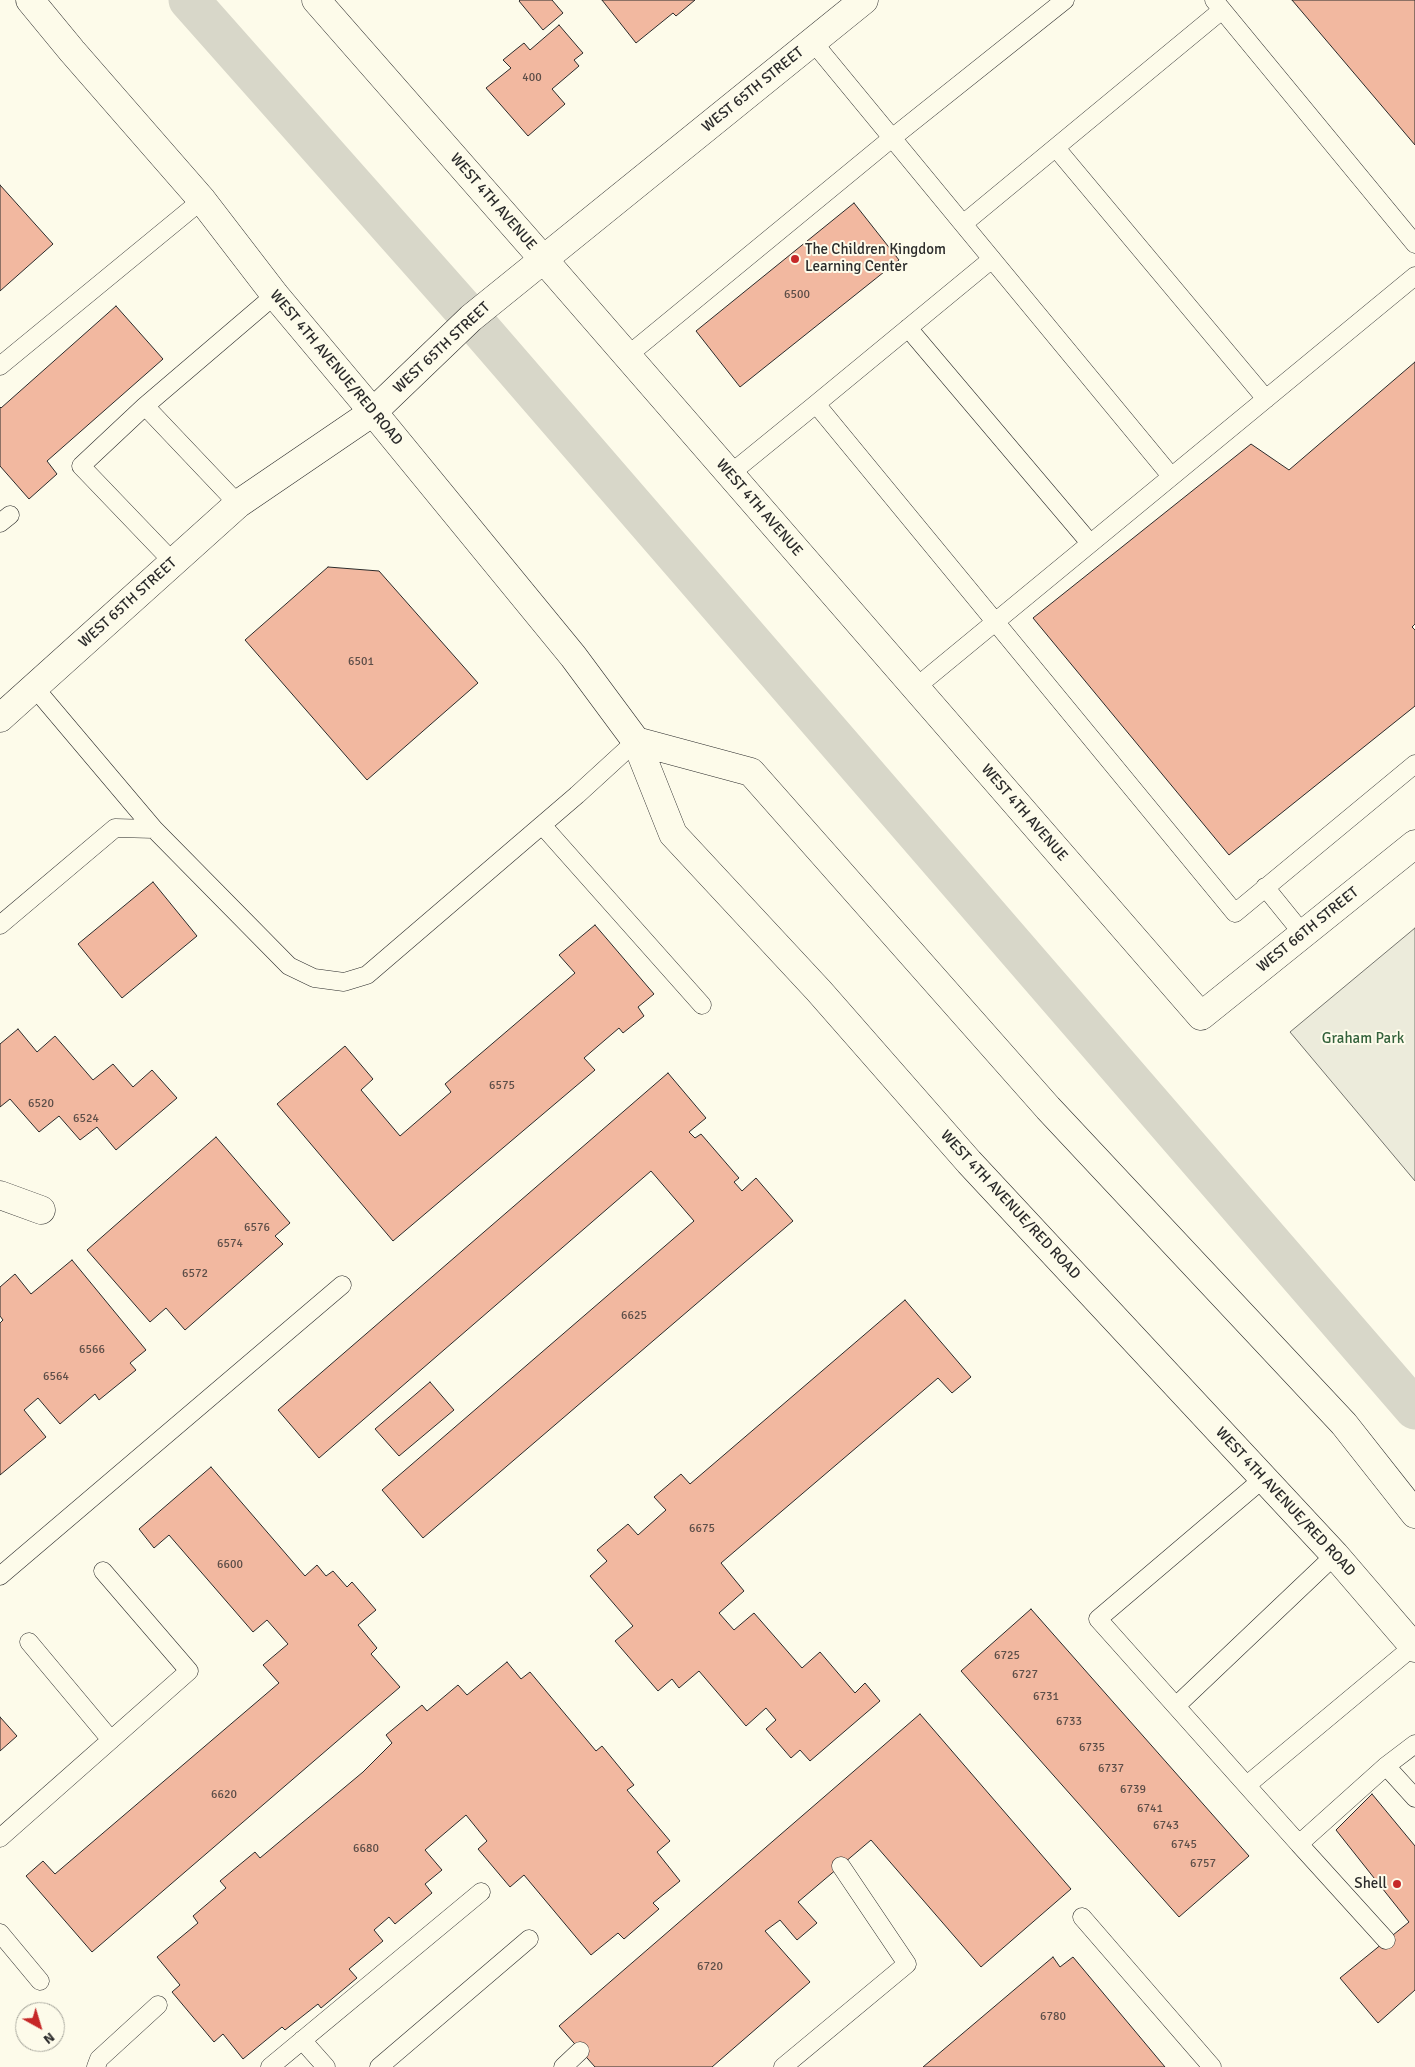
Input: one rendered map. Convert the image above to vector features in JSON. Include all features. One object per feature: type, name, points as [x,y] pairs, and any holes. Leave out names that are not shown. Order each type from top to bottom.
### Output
[{"type":"main road","name":"WEST 4TH AVENUE/RED ROAD","points":[[30,0],[202,200],[275,296],[373,412],[573,656],[636,741],[672,834],[819,991],[969,1162],[1335,1555],[1414,1646]]},
{"type":"main road","name":"WEST 4TH AVENUE","points":[[316,0],[1201,1016]]},
{"type":"main road","name":"WEST 65TH STREET","points":[[0,718],[238,504],[373,412],[471,318],[864,0]]},
{"type":"main road","points":[[636,741],[751,772],[1048,1108],[1344,1424],[1415,1514]]},
{"type":"main road","name":"WEST 66TH STREET","points":[[1201,1016],[1415,844]]},
{"type":"main road","points":[[0,1195],[41,1210]]},
{"type":"lane","points":[[627,356],[892,138],[1065,0]]},
{"type":"lane","points":[[963,224],[1056,148],[1218,5],[1415,244]]},
{"type":"lane","points":[[812,42],[1171,476]]},
{"type":"lane","points":[[1056,148],[1266,399]]},
{"type":"lane","points":[[0,366],[202,200]]},
{"type":"lane","points":[[730,474],[992,259]]},
{"type":"lane","points":[[915,688],[1415,276]]},
{"type":"lane","points":[[173,562],[81,466],[144,406],[275,296]]},
{"type":"lane","points":[[908,328],[1090,543]]},
{"type":"lane","points":[[816,404],[1235,912],[1415,764]]},
{"type":"lane","points":[[144,406],[238,504]]},
{"type":"lane","points":[[34,687],[154,829],[289,966],[314,978],[344,982],[367,975],[542,825],[636,741]]},
{"type":"lane","points":[[542,825],[702,1005]]},
{"type":"lane","points":[[0,925],[115,828],[154,829]]},
{"type":"lane","points":[[1265,887],[1303,934]]},
{"type":"lane","points":[[0,1576],[342,1285]]},
{"type":"lane","points":[[1264,1478],[1098,1619],[1386,1940]]},
{"type":"lane","points":[[1176,1706],[1335,1555]]},
{"type":"lane","points":[[0,1838],[189,1671],[103,1571]]},
{"type":"lane","points":[[28,1642],[111,1740]]},
{"type":"lane","points":[[1247,1785],[1414,1646]]},
{"type":"lane","points":[[1300,1844],[1386,1766],[1415,1744]]},
{"type":"lane","points":[[1386,1766],[1415,1798]]},
{"type":"lane","points":[[782,2067],[907,1964],[841,1866]]},
{"type":"lane","points":[[270,2067],[481,1892]]},
{"type":"lane","points":[[1082,1917],[1212,2067]]},
{"type":"lane","points":[[0,1933],[40,1981]]},
{"type":"lane","points":[[379,2067],[529,1939]]},
{"type":"lane","points":[[96,2067],[99,2059],[158,2005]]},
{"type":"lane","points":[[302,2040],[326,2067]]},
{"type":"lane","points":[[563,2067],[580,2051]]},
{"type":"green space","name":"Graham Park","points":[[1415,928],[1415,1181],[1290,1032]]},
{"type":"building","points":[[520,0],[552,0],[563,13],[543,30]]},
{"type":"building","points":[[602,0],[695,0],[676,16],[673,13],[636,43]]},
{"type":"building","points":[[1292,0],[1415,0],[1415,145]]},
{"type":"building","points":[[559,25],[583,53],[574,60],[579,66],[552,89],[565,104],[528,136],[486,88],[511,68],[503,60],[524,43],[530,50]]},
{"type":"building","points":[[0,185],[53,244],[0,291]]},
{"type":"building","points":[[854,203],[899,260],[740,387],[696,331]]},
{"type":"building","points":[[116,306],[163,359],[47,461],[57,474],[29,499],[0,466],[0,407]]},
{"type":"building","points":[[1415,362],[1415,624],[1412,627],[1415,630],[1415,706],[1229,855],[1033,618],[1251,444],[1289,470]]},
{"type":"building","points":[[328,567],[379,571],[478,683],[367,780],[245,640]]},
{"type":"building","points":[[153,882],[197,936],[122,998],[78,944]]},
{"type":"building","points":[[595,925],[654,994],[638,1007],[644,1016],[623,1033],[619,1028],[584,1058],[595,1070],[393,1241],[277,1104],[345,1046],[373,1079],[361,1090],[400,1136],[451,1092],[445,1084],[575,973],[559,955]]},
{"type":"building","points":[[18,1029],[37,1052],[55,1036],[93,1080],[113,1064],[133,1087],[152,1070],[177,1098],[116,1150],[97,1127],[80,1140],[59,1116],[39,1132],[10,1099],[0,1107],[0,1044]]},
{"type":"building","points":[[668,1073],[706,1118],[689,1132],[695,1138],[701,1134],[739,1178],[734,1182],[742,1191],[756,1178],[793,1221],[423,1538],[382,1490],[694,1221],[651,1171],[319,1458],[278,1410]]},
{"type":"building","points":[[216,1137],[290,1223],[275,1236],[283,1244],[185,1330],[166,1308],[150,1322],[87,1250]]},
{"type":"building","points":[[72,1260],[146,1350],[130,1363],[136,1370],[99,1400],[95,1394],[60,1424],[38,1398],[24,1410],[46,1437],[0,1475],[0,1323],[3,1320],[0,1316],[0,1287],[15,1274],[31,1294]]},
{"type":"building","points":[[905,1300],[971,1377],[952,1393],[938,1378],[721,1563],[744,1591],[719,1613],[734,1630],[754,1613],[802,1668],[820,1652],[855,1693],[865,1683],[880,1701],[810,1761],[800,1750],[791,1758],[766,1729],[776,1720],[766,1708],[746,1726],[699,1671],[679,1688],[672,1679],[658,1691],[615,1641],[633,1626],[590,1576],[607,1561],[597,1550],[628,1524],[638,1535],[666,1510],[654,1497],[681,1474],[690,1484]]},
{"type":"building","points":[[430,1382],[454,1410],[399,1456],[375,1429]]},
{"type":"building","points":[[211,1467],[305,1576],[317,1565],[326,1576],[333,1571],[347,1587],[352,1582],[376,1610],[358,1625],[377,1648],[371,1654],[400,1687],[92,1952],[26,1876],[43,1861],[55,1874],[279,1683],[263,1665],[288,1644],[267,1620],[253,1632],[169,1535],[154,1548],[139,1529]]},
{"type":"building","points":[[1031,1609],[1249,1856],[1179,1917],[961,1671]]},
{"type":"building","points":[[507,1662],[521,1679],[530,1672],[596,1751],[602,1746],[634,1785],[627,1790],[670,1841],[657,1852],[680,1881],[653,1903],[659,1909],[624,1939],[618,1933],[591,1955],[524,1875],[510,1887],[478,1849],[487,1841],[466,1815],[425,1850],[442,1870],[425,1884],[432,1893],[395,1924],[389,1917],[374,1930],[383,1941],[349,1969],[357,1978],[321,2008],[318,2004],[285,2030],[282,2027],[243,2059],[223,2034],[214,2042],[172,1992],[180,1985],[157,1957],[198,1923],[193,1916],[226,1888],[220,1881],[255,1852],[260,1858],[363,1772],[392,1743],[386,1735],[422,1705],[427,1711],[458,1685],[467,1695]]},
{"type":"building","points":[[920,1714],[1071,1889],[981,1967],[871,1840],[798,1902],[817,1923],[797,1940],[780,1920],[765,1931],[810,1982],[712,2067],[595,2067],[559,2026]]},
{"type":"building","points":[[0,1717],[17,1736],[0,1751]]},
{"type":"building","name":"Shell","points":[[1372,1794],[1415,1846],[1415,1990],[1378,2023],[1340,1978],[1409,1922],[1336,1830]]},
{"type":"building","points":[[1053,1957],[1060,1967],[1073,1957],[1165,2067],[923,2067]]},
{"type":"waterway","points":[[189,0],[471,318],[1415,1409]]},
{"type":"place","name":"The Children Kingdom Learning Center","points":[[795,259]]},
{"type":"place","name":"Shell","points":[[1397,1884]]}]
